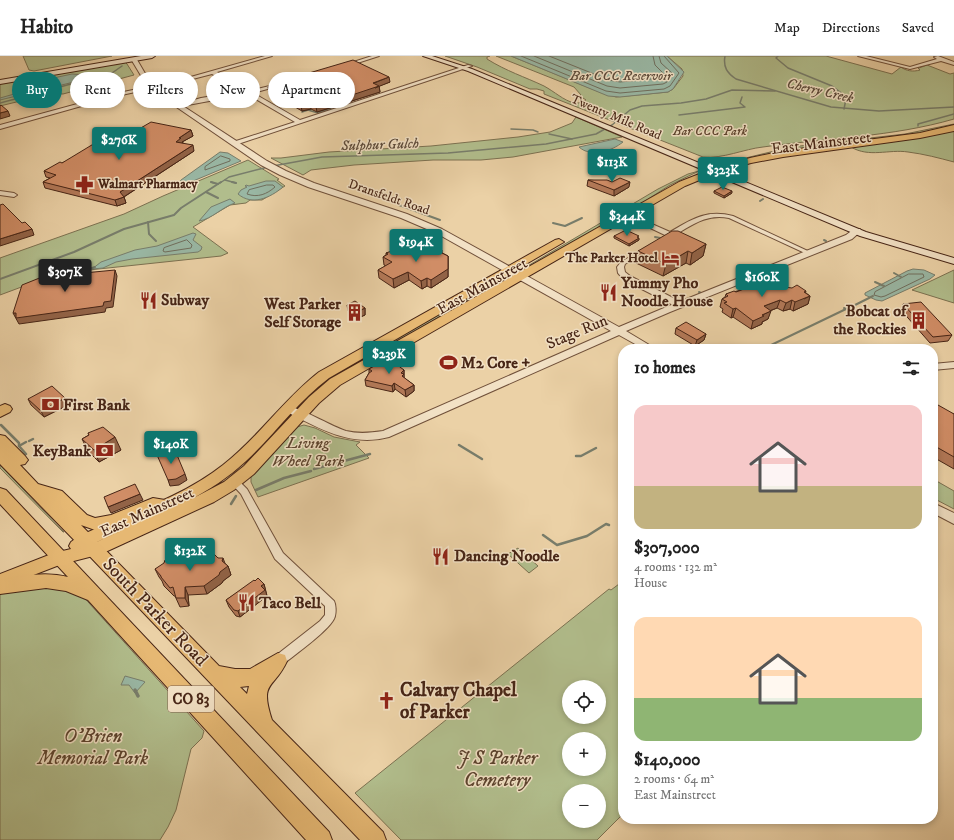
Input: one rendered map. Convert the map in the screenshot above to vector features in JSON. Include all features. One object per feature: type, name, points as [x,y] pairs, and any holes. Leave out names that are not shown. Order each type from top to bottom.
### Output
[{"type":"highway","points":[[0,440],[20,460],[19,473]]},
{"type":"highway","name":"South Parker Road","points":[[0,455],[214,672],[375,840]]},
{"type":"highway","points":[[33,487],[56,495],[81,519],[95,524],[113,521],[153,504],[165,505]]},
{"type":"highway","name":"South Parker Road","points":[[0,494],[97,596],[321,840]]},
{"type":"highway","points":[[0,587],[32,581],[51,580],[68,584],[97,596]]},
{"type":"highway","points":[[214,672],[234,678],[251,677],[278,661]]},
{"type":"highway","points":[[264,725],[258,707],[256,692],[260,682],[278,661]]},
{"type":"main road","points":[[0,78],[133,57],[152,56]]},
{"type":"main road","name":"Twenty Mile Road","points":[[426,56],[467,67]]},
{"type":"main road","name":"Twenty Mile Road","points":[[441,56],[580,114],[858,226],[954,255]]},
{"type":"main road","points":[[0,82],[133,57]]},
{"type":"main road","name":"East Mainstreet","points":[[597,221],[666,182],[742,155],[777,148],[900,134],[954,122]]},
{"type":"main road","name":"East Mainstreet","points":[[90,545],[192,492],[217,477],[236,462],[313,383],[351,360],[627,215],[711,167],[784,153],[903,138],[954,128]]},
{"type":"main road","name":"Twenty Mile Road","points":[[711,167],[857,231],[901,246],[954,261]]},
{"type":"main road","name":"East Mainstreet","points":[[0,581],[194,506],[234,482],[260,459],[326,389],[344,376],[515,273],[569,237]]},
{"type":"main road","points":[[326,389],[327,382],[352,365],[353,362],[351,360]]},
{"type":"main road","points":[[234,482],[234,473],[263,442],[265,432]]},
{"type":"street","points":[[213,72],[270,56]]},
{"type":"street","points":[[342,66],[377,56]]},
{"type":"street","points":[[860,56],[910,68],[942,59]]},
{"type":"street","points":[[933,56],[954,64]]},
{"type":"street","name":"Dransfeldt Road","points":[[133,57],[142,72]]},
{"type":"street","points":[[235,143],[467,67]]},
{"type":"street","points":[[0,127],[133,91]]},
{"type":"street","points":[[260,99],[299,122]]},
{"type":"street","name":"Dransfeldt Road","points":[[182,108],[260,160],[291,177],[421,222],[642,344]]},
{"type":"street","points":[[0,192],[14,195]]},
{"type":"street","points":[[664,239],[704,216],[722,214],[731,216],[809,252]]},
{"type":"street","points":[[627,215],[671,235]]},
{"type":"street","name":"Stage Run","points":[[287,408],[342,435],[368,438],[381,435],[680,305],[849,237],[857,231]]},
{"type":"street","points":[[657,243],[624,262],[620,267],[621,272],[629,279],[680,305]]},
{"type":"street","points":[[938,367],[954,365]]},
{"type":"street","points":[[234,482],[244,492],[279,556],[330,604],[330,616],[324,624],[278,661]]},
{"type":"street","points":[[938,510],[954,519]]},
{"type":"green space","points":[[23,56],[112,56],[34,71],[29,70]]},
{"type":"green space","name":"Bar CCC Park","points":[[445,56],[490,56],[487,57],[487,59],[544,86],[570,102],[576,103],[586,100],[580,96],[581,95],[574,87],[496,56],[511,56],[597,91],[616,97],[668,92],[673,89],[683,76],[682,69],[667,56],[826,56],[892,74],[901,67],[907,70],[915,71],[920,70],[918,68],[927,65],[950,74],[954,73],[954,119],[907,130],[763,147],[718,157],[703,157],[544,94],[544,91],[530,89],[477,67]]},
{"type":"green space","points":[[125,62],[133,75],[125,77],[125,72],[70,72],[70,92],[63,94],[62,73]]},
{"type":"green space","points":[[12,82],[12,103],[0,106],[0,84]]},
{"type":"green space","points":[[576,117],[622,137],[513,157],[481,160],[433,160],[354,165],[311,170],[303,175],[271,158],[329,152],[431,146],[518,137],[550,132],[572,123]]},
{"type":"green space","points":[[954,124],[954,126],[914,135],[790,150],[725,163],[791,147],[905,134]]},
{"type":"green space","points":[[954,130],[954,162],[931,156],[901,151],[872,153],[851,147]]},
{"type":"green space","points":[[248,160],[279,179],[277,180],[285,186],[262,200],[250,200],[246,203],[230,205],[193,227],[228,253],[221,256],[89,270],[67,270],[0,295],[0,258],[124,214]]},
{"type":"green space","points":[[699,171],[670,185],[642,203],[536,263],[526,267],[658,189],[688,174]]},
{"type":"green space","points":[[954,270],[954,303],[912,290]]},
{"type":"green space","points":[[504,278],[399,341],[389,343],[497,280]]},
{"type":"green space","name":"Living Wheel Park","points":[[304,425],[315,428],[334,437],[360,442],[356,445],[369,458],[258,497],[251,482],[251,477],[297,427]]},
{"type":"green space","points":[[0,465],[64,532],[0,468]]},
{"type":"green space","points":[[938,482],[954,491],[954,509],[938,501]]},
{"type":"green space","points":[[518,548],[538,566],[529,573],[508,554]]},
{"type":"green space","name":"J S Parker Cemetery","points":[[618,585],[618,819],[597,840],[401,840],[355,793],[609,589],[611,590]]},
{"type":"green space","name":"O'Brien Memorial Park","points":[[36,586],[80,593],[204,731],[202,738],[191,749],[176,810],[160,840],[0,840],[0,594]]},
{"type":"water","name":"Bar CCC Reservoir","points":[[511,56],[667,56],[684,72],[673,89],[668,92],[620,97],[608,96]]},
{"type":"water","points":[[70,74],[70,83],[62,85],[62,76]]},
{"type":"water","points":[[12,95],[12,97],[0,100],[0,98]]},
{"type":"water","points":[[615,139],[623,142],[613,148],[601,152],[589,152],[579,147]]},
{"type":"water","points":[[220,152],[228,153],[241,161],[186,184],[180,182],[181,180]]},
{"type":"water","points":[[266,181],[275,181],[283,187],[267,197],[255,200],[243,198],[238,194],[241,190],[247,187],[245,186],[246,185],[249,186]]},
{"type":"water","points":[[230,199],[235,203],[204,220],[199,221],[211,207]]},
{"type":"water","points":[[193,233],[196,234],[193,240],[202,247],[198,252],[132,259],[116,262],[103,268],[92,269],[101,262],[135,250],[157,246]]},
{"type":"water","points":[[913,269],[924,270],[935,275],[930,279],[882,301],[865,295],[865,293]]},
{"type":"water","points":[[125,676],[145,682],[135,693],[129,685],[121,685]]},
{"type":"building","points":[[353,60],[389,77],[373,83],[379,86],[355,94],[355,72],[312,72]]},
{"type":"building","points":[[1,105],[8,111],[0,113]]},
{"type":"building","points":[[151,122],[191,130],[179,138],[181,138],[176,142],[193,145],[120,192],[124,197],[115,200],[43,182],[56,175],[44,171],[60,162],[62,163],[105,137],[116,139],[135,128],[139,129]]},
{"type":"building","points":[[620,178],[630,182],[614,190],[588,180],[607,180],[612,182]]},
{"type":"building","points":[[722,187],[732,191],[724,196],[714,191]]},
{"type":"building","points":[[3,204],[22,223],[25,222],[32,229],[0,239],[0,205]]},
{"type":"building","points":[[626,230],[639,236],[637,237],[639,238],[629,244],[614,236]]},
{"type":"building","points":[[672,231],[678,231],[706,244],[692,253],[688,251],[666,264],[638,251]]},
{"type":"building","points":[[425,245],[429,247],[433,246],[442,250],[440,252],[448,256],[448,269],[431,280],[427,278],[421,281],[408,272],[393,279],[378,270],[392,262],[383,257],[388,254],[386,253],[400,248],[410,252]]},
{"type":"building","points":[[115,270],[111,301],[104,302],[103,306],[16,318],[16,313],[13,313],[22,285],[42,277]]},
{"type":"building","points":[[762,279],[768,283],[774,281],[785,287],[792,288],[797,285],[806,291],[804,292],[810,296],[795,302],[792,300],[786,303],[780,300],[764,306],[771,311],[753,321],[736,308],[733,309],[724,303],[727,302],[722,299],[728,296],[726,294],[744,289],[745,286]]},
{"type":"building","points":[[355,301],[365,308],[357,312],[347,305]]},
{"type":"building","points":[[921,302],[952,335],[933,337],[903,304]]},
{"type":"building","points":[[686,322],[706,334],[697,340],[676,328]]},
{"type":"building","points":[[388,358],[404,370],[401,373],[404,374],[402,376],[414,385],[405,390],[394,383],[392,386],[365,380],[372,371],[369,369]]},
{"type":"building","points":[[52,386],[65,398],[41,411],[28,399]]},
{"type":"building","points":[[938,405],[954,414],[954,457],[938,448]]},
{"type":"building","points":[[103,427],[115,437],[94,450],[82,439],[89,435],[88,433]]},
{"type":"building","points":[[172,450],[175,456],[177,455],[185,474],[176,479],[168,480],[157,455]]},
{"type":"building","points":[[135,484],[140,494],[108,507],[104,497]]},
{"type":"building","points":[[196,551],[204,558],[212,552],[218,558],[223,558],[222,561],[228,566],[204,586],[185,587],[185,598],[176,598],[173,587],[170,588],[155,569],[164,563],[165,560],[169,560],[178,554],[184,559]]},
{"type":"building","points":[[258,578],[264,584],[261,586],[265,590],[238,611],[234,610],[226,600]]},
{"type":"waterway","name":"Cherry Creek","points":[[725,56],[726,69],[736,79],[831,107],[844,108]]},
{"type":"waterway","points":[[778,56],[776,58],[788,68],[832,86],[844,95],[846,99],[844,108]]},
{"type":"waterway","points":[[0,103],[112,73],[122,66]]},
{"type":"waterway","name":"Sulphur Gulch","points":[[572,139],[596,134],[612,125],[630,110],[642,106],[681,103],[706,99],[732,90],[775,91]]},
{"type":"waterway","points":[[679,115],[745,107],[740,103],[742,97]]},
{"type":"waterway","name":"Cherry Creek","points":[[844,108],[879,111],[954,107]]},
{"type":"waterway","points":[[302,112],[308,110],[318,113],[331,108]]},
{"type":"waterway","points":[[918,126],[918,124],[954,114]]},
{"type":"waterway","points":[[511,129],[533,130],[538,132]]},
{"type":"waterway","points":[[549,134],[572,139]]},
{"type":"waterway","name":"Sulphur Gulch","points":[[273,166],[322,157],[448,153],[546,144],[572,139]]},
{"type":"waterway","name":"Sulphur Gulch","points":[[220,183],[229,177],[268,167]]},
{"type":"waterway","points":[[225,180],[236,183],[232,182]]},
{"type":"waterway","name":"Sulphur Gulch","points":[[214,183],[211,182],[218,184]]},
{"type":"waterway","name":"Sulphur Gulch","points":[[148,222],[174,215],[181,208],[218,184]]},
{"type":"waterway","points":[[206,192],[218,198]]},
{"type":"waterway","points":[[401,199],[398,201],[399,205],[440,220]]},
{"type":"waterway","points":[[553,223],[565,226],[582,218]]},
{"type":"waterway","name":"Sulphur Gulch","points":[[0,279],[74,252],[124,229],[148,222]]},
{"type":"waterway","points":[[148,222],[149,234],[156,241]]},
{"type":"waterway","points":[[655,237],[660,238]]},
{"type":"waterway","points":[[80,272],[95,267]]},
{"type":"waterway","points":[[894,273],[901,277]]},
{"type":"waterway","points":[[875,282],[884,286]]},
{"type":"waterway","points":[[844,308],[847,309],[873,296]]},
{"type":"waterway","points":[[773,344],[846,309]]},
{"type":"waterway","points":[[1,425],[19,443],[19,446]]},
{"type":"waterway","points":[[29,441],[33,439]]},
{"type":"waterway","points":[[19,446],[26,442]]},
{"type":"waterway","points":[[459,445],[482,459]]},
{"type":"waterway","points":[[19,446],[26,454]]},
{"type":"waterway","points":[[576,456],[581,456],[596,448]]},
{"type":"waterway","points":[[314,469],[370,454]]},
{"type":"waterway","points":[[256,490],[284,478],[311,471]]},
{"type":"waterway","points":[[231,504],[236,496]]},
{"type":"waterway","points":[[543,535],[557,545],[587,536],[606,524],[609,525]]},
{"type":"waterway","points":[[135,690],[138,696]]},
{"type":"place","name":"Walmart Pharmacy","points":[[85,184]]},
{"type":"place","name":"The Parker Hotel","points":[[671,258]]},
{"type":"place","name":"Yummy Pho Noodle House","points":[[608,292]]},
{"type":"place","name":"Subway","points":[[148,300]]},
{"type":"place","name":"West Parker Self Storage","points":[[354,313]]},
{"type":"place","name":"Bobcat of the Rockies","points":[[919,320]]},
{"type":"place","name":"M2 Core +","points":[[448,363]]},
{"type":"place","name":"First Bank","points":[[50,405]]},
{"type":"place","name":"KeyBank","points":[[104,451]]},
{"type":"place","name":"Dancing Noodle","points":[[441,556]]},
{"type":"place","name":"Taco Bell","points":[[246,603]]},
{"type":"place","name":"Calvary Chapel of Parker","points":[[387,701]]}]
